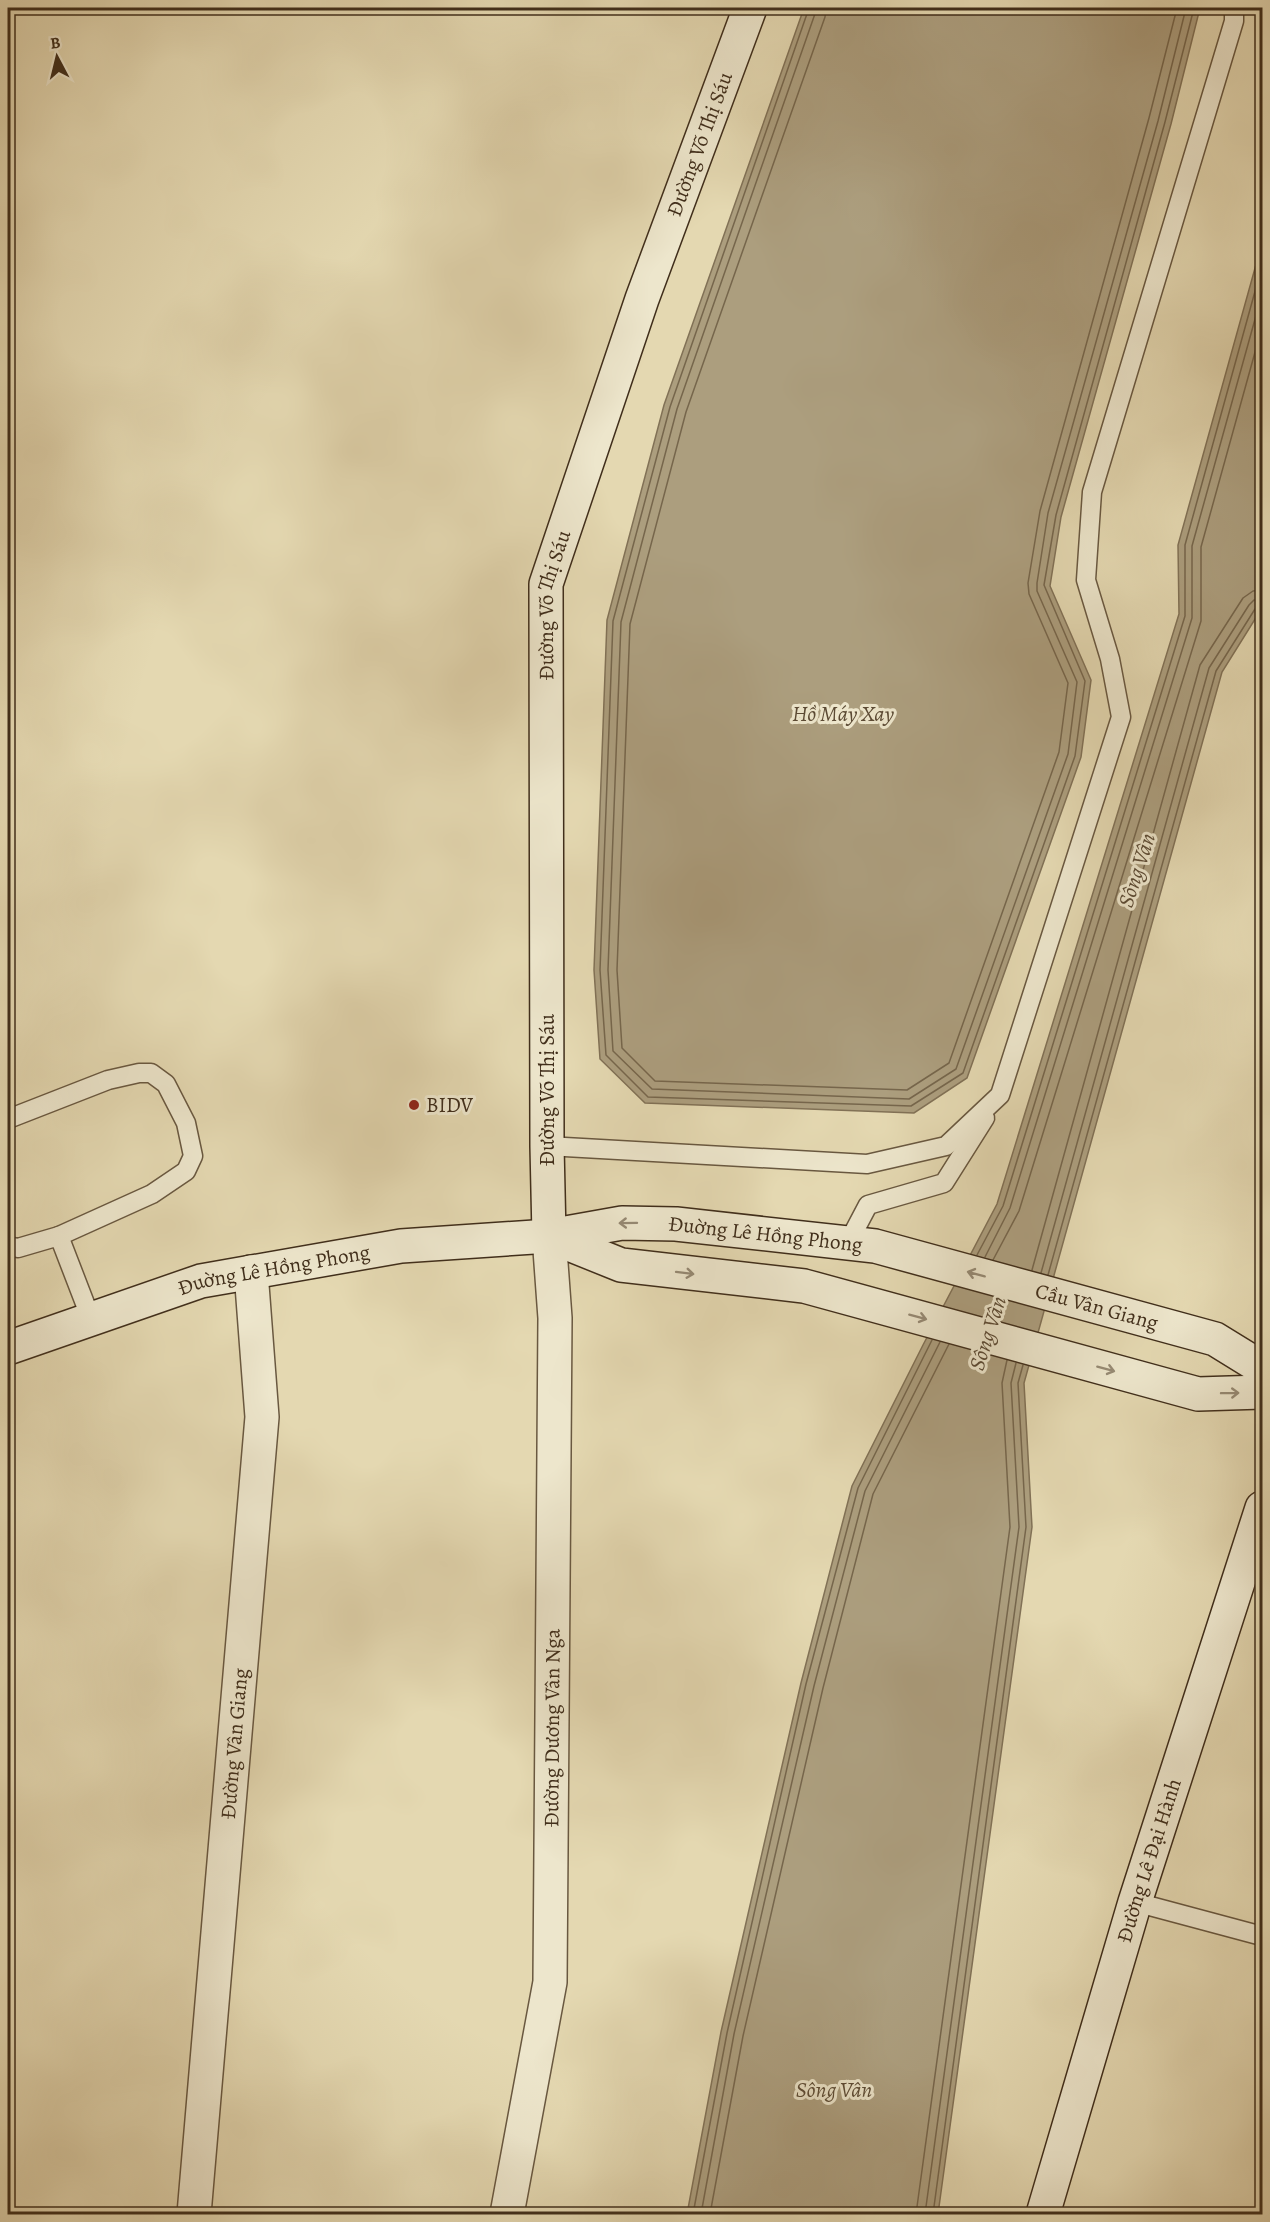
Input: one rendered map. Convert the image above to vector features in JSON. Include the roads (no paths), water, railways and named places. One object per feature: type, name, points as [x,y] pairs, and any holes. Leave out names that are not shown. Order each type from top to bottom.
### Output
[{"type":"main road","name":"Đường Võ Thị Sáu","points":[[549,1236],[546,584],[642,299],[750,8]]},
{"type":"main road","name":"Đuờng Lê Hồng Phong","points":[[8,1348],[201,1281],[401,1246],[549,1236],[622,1223],[676,1224],[861,1244]]},
{"type":"main road","name":"Đuờng Lê Hồng Phong","points":[[549,1236],[621,1265],[804,1286],[1198,1394],[1263,1392]]},
{"type":"main road","name":"Đường Dương Vân Nga","points":[[507,2214],[550,1982],[555,1318],[549,1236]]},
{"type":"main road","name":"Cầu Vân Giang","points":[[861,1244],[1215,1339],[1263,1368]]},
{"type":"main road","name":"Đường Vân Giang","points":[[194,2214],[262,1417],[251,1272]]},
{"type":"main road","name":"Đường Lê Đại Hành","points":[[1043,2214],[1135,1902],[1263,1508]]},
{"type":"lane","points":[[861,1244],[868,1205],[944,1183],[1000,1095],[1121,717],[1110,659],[1086,580],[1092,492],[1234,21],[1234,8]]},
{"type":"lane","points":[[8,1119],[108,1080],[139,1073],[151,1073],[166,1084],[186,1123],[193,1156],[186,1172],[152,1194],[60,1236],[18,1248],[8,1246]]},
{"type":"lane","points":[[547,1146],[867,1164],[946,1146],[1000,1095]]},
{"type":"lane","points":[[60,1236],[91,1318]]},
{"type":"lane","points":[[1135,1902],[1263,1936]]},
{"type":"water","name":"Hồ Máy Xay","points":[[804,8],[1200,8],[1171,124],[1061,517],[1050,586],[1091,680],[1081,757],[967,1078],[914,1113],[645,1103],[600,1059],[594,970],[607,620],[664,405]]},
{"type":"water","name":"Sông Vân","points":[[1262,243],[1262,608],[1222,672],[1024,1383],[1032,1527],[938,2214],[687,2214],[721,2032],[801,1683],[852,1486],[997,1204],[1179,614],[1178,545]]},
{"type":"place","name":"BIDV","points":[[414,1105]]}]
